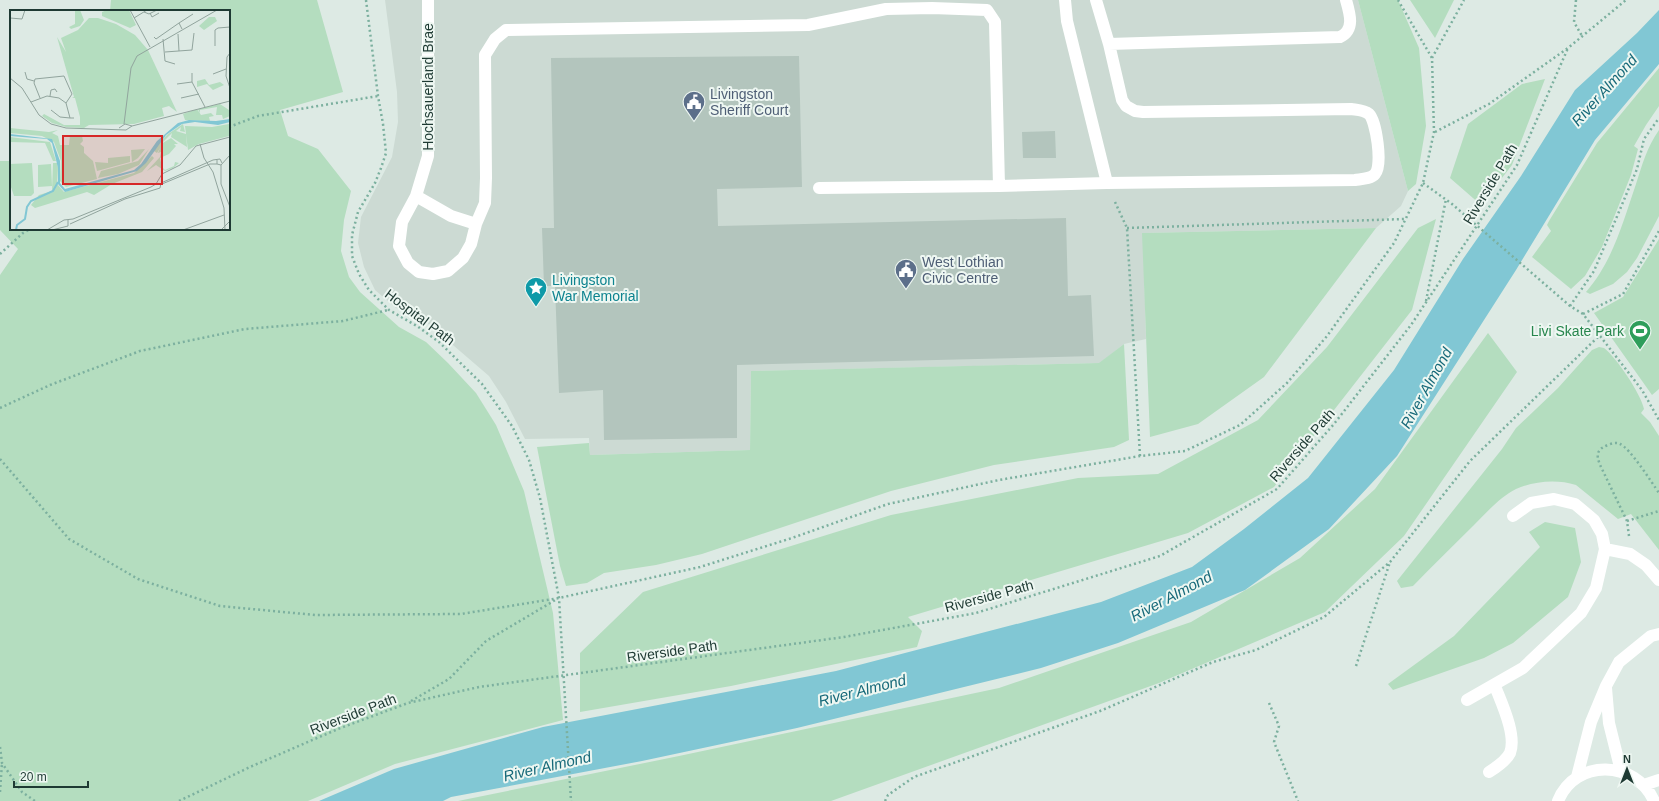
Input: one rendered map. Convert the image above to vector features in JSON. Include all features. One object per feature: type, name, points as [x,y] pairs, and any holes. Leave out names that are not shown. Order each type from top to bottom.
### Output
[{"type":"street","name":"Hochsauerland Brae","points":[[428,0],[428,156],[416,196],[402,222],[399,246],[408,263],[418,272],[433,274],[448,271],[463,258],[471,244],[476,224]]},
{"type":"street","points":[[1065,0],[1067,21],[1107,183]]},
{"type":"street","points":[[819,188],[1355,180],[1369,178],[1375,175],[1379,160],[1372,118],[1368,113],[1362,110],[1143,112],[1135,111],[1126,106],[1122,100],[1109,44],[1096,0]]},
{"type":"street","points":[[1109,44],[1340,37],[1347,34],[1350,28],[1350,14],[1346,0]]},
{"type":"street","points":[[416,196],[451,216],[476,224],[485,203],[485,55],[495,39],[506,30],[808,25],[886,9],[932,8],[987,10],[995,22],[999,186]]},
{"type":"street","points":[[1467,700],[1495,686],[1524,668],[1581,613],[1596,588],[1604,550],[1602,534],[1594,520],[1575,504],[1554,499],[1531,503],[1513,516]]},
{"type":"street","points":[[1604,550],[1630,554],[1646,565],[1659,580]]},
{"type":"street","points":[[1577,777],[1591,722],[1606,686],[1619,662],[1651,636],[1659,634]]},
{"type":"street","points":[[1489,772],[1500,765],[1510,753],[1512,740],[1509,724],[1495,686]]},
{"type":"street","points":[[1606,686],[1609,723],[1621,771]]},
{"type":"street","points":[[1558,801],[1566,787],[1577,777],[1591,771],[1606,769],[1621,771],[1633,777],[1644,785],[1654,801]]},
{"type":"street","points":[[1644,785],[1659,780]]},
{"type":"path","name":"Hospital Path","points":[[366,0],[386,154],[374,183],[358,212],[352,235],[352,256],[359,274],[369,290],[389,310],[417,326],[439,342],[482,384],[512,426],[529,460],[540,498],[559,598],[571,801]]},
{"type":"path","points":[[0,459],[69,539],[138,579],[220,606],[315,616],[461,614],[559,598],[700,567],[792,538],[888,504],[999,480],[1140,456],[1185,451],[1240,425],[1287,383],[1327,336],[1394,243],[1424,183],[1434,132],[1432,58],[1398,0]]},
{"type":"path","points":[[1432,58],[1464,0]]},
{"type":"path","points":[[1576,0],[1574,22],[1582,36]]},
{"type":"path","points":[[1434,132],[1489,104],[1568,48],[1626,0]]},
{"type":"path","name":"Riverside Path","points":[[179,801],[250,767],[338,729],[408,703],[479,687],[844,637],[976,613],[1160,556],[1277,489],[1334,424],[1411,325],[1517,165],[1568,48]]},
{"type":"path","points":[[230,127],[258,116],[378,96]]},
{"type":"path","points":[[1570,306],[1594,271],[1637,169],[1644,139],[1659,118]]},
{"type":"path","points":[[1107,183],[1127,228],[1140,456]]},
{"type":"path","points":[[1424,183],[1452,204],[1570,306],[1583,314],[1642,390],[1659,420]]},
{"type":"path","points":[[1425,304],[1446,199]]},
{"type":"path","points":[[1127,228],[1406,220]]},
{"type":"path","points":[[0,254],[28,230]]},
{"type":"path","points":[[1583,314],[1623,294],[1659,231]]},
{"type":"path","points":[[0,408],[50,385],[140,351],[245,329],[343,321],[389,310]]},
{"type":"path","points":[[886,801],[888,795],[914,777],[1100,711],[1213,662],[1256,650],[1324,617],[1390,562],[1470,461],[1600,335]]},
{"type":"path","points":[[1630,554],[1627,521],[1597,454],[1602,448],[1615,442],[1620,444],[1627,450],[1659,493]]},
{"type":"path","points":[[1627,521],[1659,511]]},
{"type":"path","points":[[1356,666],[1390,562]]},
{"type":"path","points":[[408,703],[449,679],[486,641],[559,598]]},
{"type":"path","points":[[1269,703],[1280,726],[1274,742],[1298,801]]},
{"type":"path","points":[[0,747],[2,763],[0,792]]},
{"type":"path","points":[[2,763],[22,792],[35,801]]},
{"type":"shaded area","points":[[385,0],[1358,0],[1408,191],[1401,206],[1376,228],[1143,233],[1146,339],[1124,344],[1100,363],[751,371],[750,450],[590,455],[589,438],[525,439],[506,402],[489,376],[418,315],[396,308],[375,290],[364,267],[358,243],[361,217],[392,157],[398,122],[397,92]]},
{"type":"green space","points":[[111,0],[317,0],[343,92],[280,110],[288,136],[318,149],[351,191],[344,220],[341,251],[349,277],[360,292],[399,327],[426,342],[448,363],[476,393],[496,425],[524,491],[553,613],[563,720],[395,764],[308,801],[0,801],[0,275],[18,249],[0,230],[0,161],[10,161],[10,230],[230,230],[230,10],[110,10]]},
{"type":"green space","points":[[1358,0],[1398,0],[1419,48],[1426,126],[1416,184],[1408,191]]},
{"type":"green space","points":[[1410,0],[1454,0],[1435,38]]},
{"type":"green space","points":[[1659,68],[1659,106],[1634,146],[1638,149],[1631,175],[1602,247],[1585,276],[1571,289],[1532,257],[1551,231],[1547,225],[1549,221],[1597,143]]},
{"type":"green space","points":[[1545,79],[1512,165],[1481,205],[1450,178],[1468,124],[1522,84]]},
{"type":"green space","points":[[1659,130],[1659,216],[1637,258],[1627,272],[1613,284],[1590,294],[1586,292],[1603,267],[1616,241],[1645,156]]},
{"type":"green space","points":[[1436,219],[1412,310],[1274,487],[1188,533],[908,617],[922,631],[917,647],[731,686],[580,712],[580,653],[643,592],[891,515],[1078,478],[1158,474],[1258,420],[1327,347],[1418,228]]},
{"type":"green space","points":[[1376,228],[1264,377],[1198,424],[1150,437],[1142,233]]},
{"type":"green space","name":"Livi Skate Park","points":[[1659,239],[1659,389],[1652,395],[1594,313],[1623,297]]},
{"type":"green space","points":[[1488,333],[1517,372],[1404,536],[1325,612],[1159,683],[831,801],[458,801],[999,688],[1191,622],[1300,558],[1375,489]]},
{"type":"green space","points":[[1124,344],[1129,440],[1114,447],[994,465],[891,491],[702,554],[656,565],[604,573],[587,583],[566,586],[560,566],[537,447],[589,443],[590,455],[750,450],[751,371],[1099,363]]},
{"type":"green space","points":[[1599,347],[1604,348],[1615,359],[1627,376],[1642,402],[1644,409],[1641,413],[1650,422],[1659,436],[1659,550],[1631,514],[1618,519],[1576,485],[1561,482],[1530,484],[1516,489],[1499,500],[1413,586],[1401,588],[1397,581],[1502,449],[1516,428],[1558,388],[1592,350]]},
{"type":"green space","points":[[1545,522],[1575,528],[1581,562],[1568,597],[1513,643],[1484,658],[1393,690],[1388,684],[1454,636],[1540,547],[1529,532]]},
{"type":"water","name":"River Almond","points":[[1659,10],[1659,64],[1595,140],[1516,270],[1397,456],[1329,529],[1245,590],[1118,643],[1041,668],[797,728],[642,761],[451,797],[443,801],[319,801],[394,769],[543,727],[836,671],[1101,602],[1192,567],[1244,529],[1308,478],[1394,370],[1463,259],[1521,176],[1575,90],[1637,33]]},
{"type":"building","points":[[799,56],[802,187],[717,189],[718,226],[1066,218],[1068,296],[1091,295],[1094,356],[737,365],[737,438],[604,440],[603,390],[559,393],[555,286],[544,286],[542,228],[554,228],[551,58]]},
{"type":"building","points":[[1055,131],[1056,158],[1023,158],[1022,132]]},
{"type":"place","name":"Livingston Sheriff Court","points":[[694,122]]},
{"type":"place","name":"West Lothian Civic Centre","points":[[906,290]]},
{"type":"place","name":"Livingston War Memorial","points":[[536,308]]},
{"type":"place","name":"Livi Skate Park","points":[[1640,350]]}]
